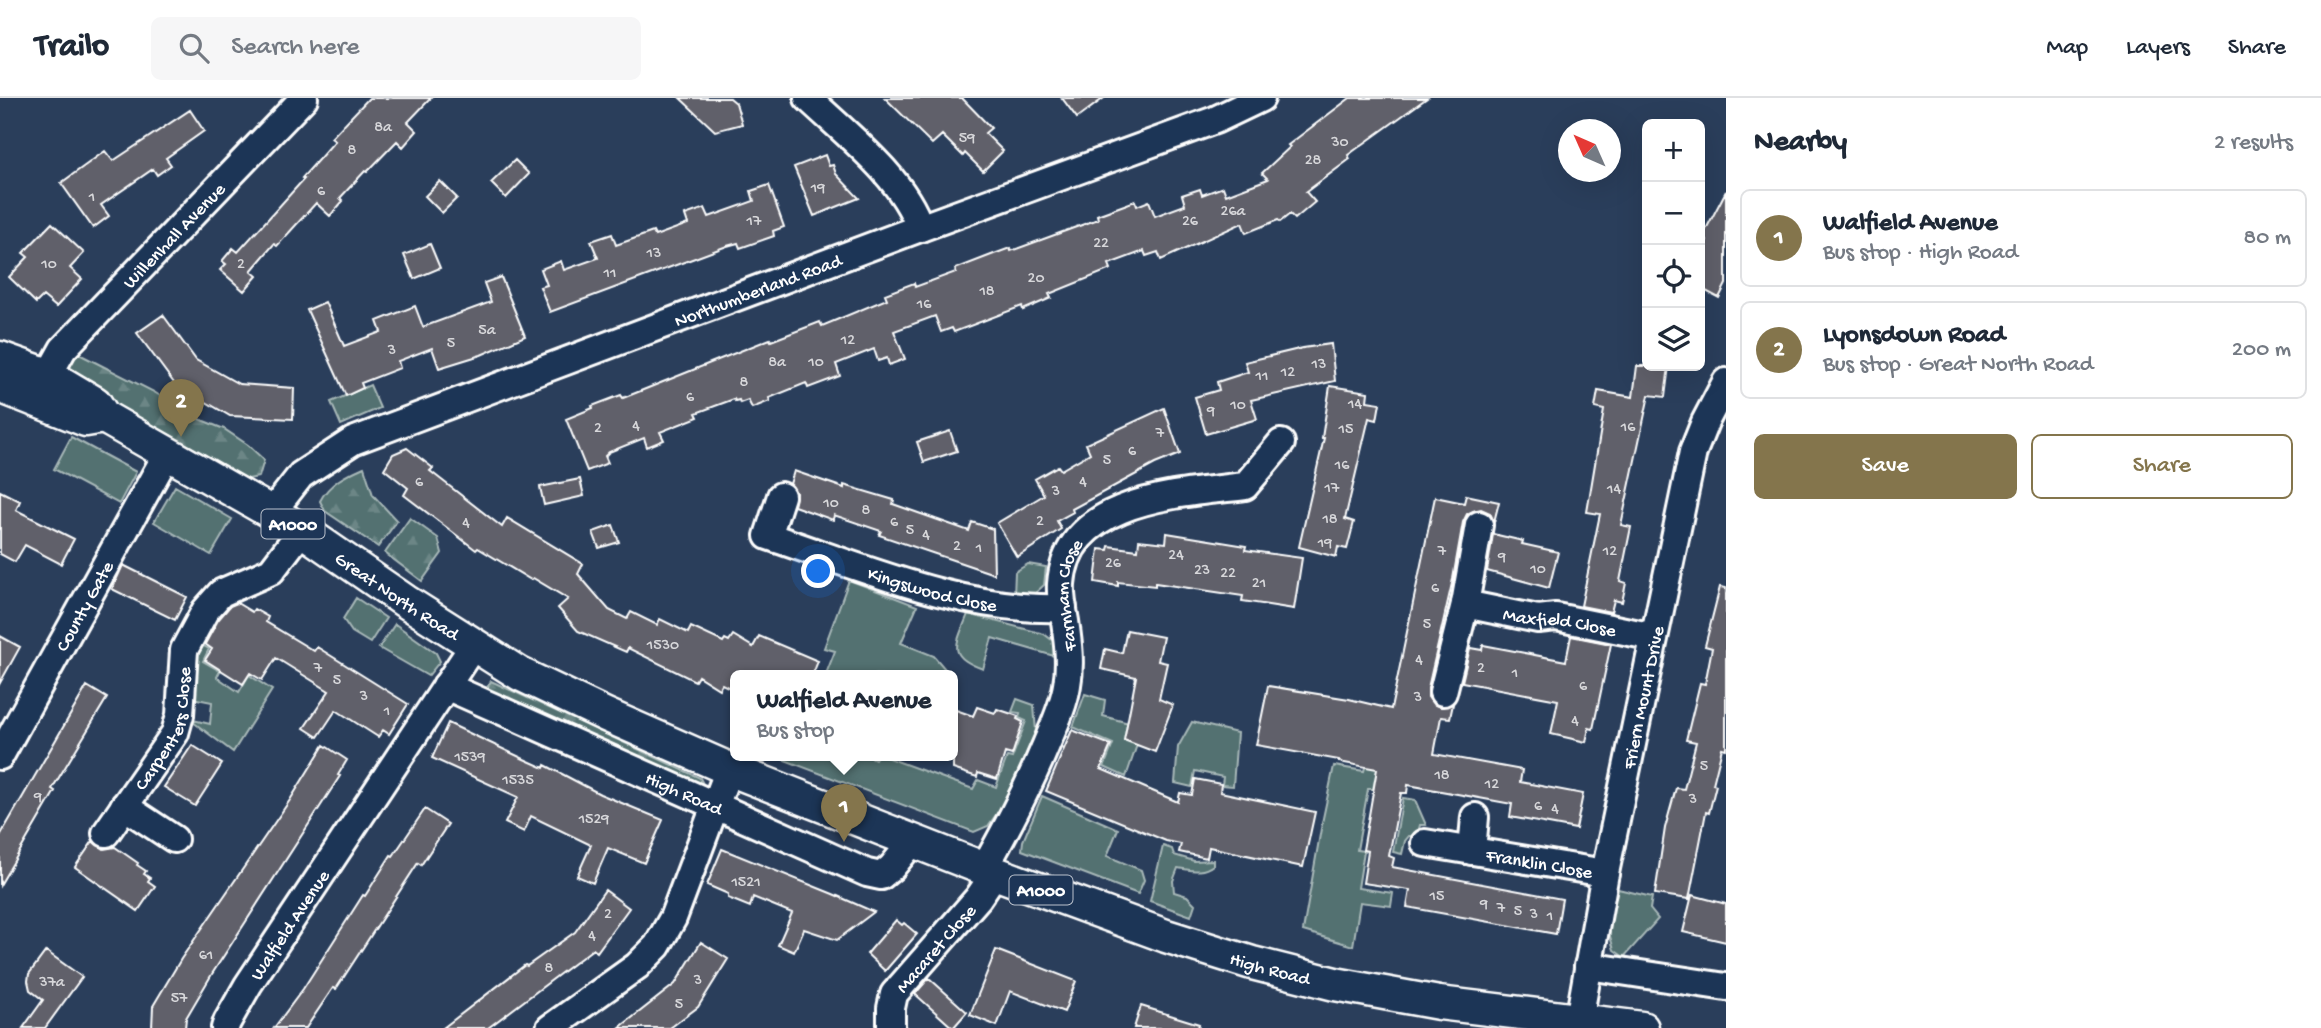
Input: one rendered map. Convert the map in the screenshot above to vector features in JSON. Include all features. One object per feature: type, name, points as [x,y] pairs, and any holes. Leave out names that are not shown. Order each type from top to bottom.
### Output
[{"type":"main road","name":"Great North Road","points":[[0,358],[42,387]]},
{"type":"main road","name":"Great North Road","points":[[0,386],[42,387],[95,403],[104,417],[302,530],[473,646]]},
{"type":"main road","name":"High Road","points":[[473,646],[520,674],[729,769],[990,871],[1191,944],[1323,981],[1439,1003],[1642,1028]]},
{"type":"street","name":"Willenhall Avenue","points":[[42,387],[63,349],[304,98]]},
{"type":"street","points":[[808,98],[898,185],[915,212],[920,228]]},
{"type":"street","name":"Northumberland Road","points":[[272,512],[301,475],[353,441],[1215,120],[1261,98]]},
{"type":"street","name":"Friern Mount Drive","points":[[1579,1020],[1605,873],[1693,452],[1704,422],[1726,382]]},
{"type":"street","name":"Farnham Close","points":[[990,871],[1057,719],[1067,688],[1069,645],[1060,587],[1064,563],[1076,542],[1093,525],[1116,510],[1168,496],[1245,486],[1281,443]]},
{"type":"street","name":"County Gate","points":[[0,757],[167,454]]},
{"type":"street","name":"Kingswood Close","points":[[781,496],[768,536],[951,596],[1032,610],[1063,608]]},
{"type":"street","points":[[1443,692],[1465,604],[1479,526]]},
{"type":"street","name":"Carpenters Close","points":[[106,833],[175,733],[180,715],[184,650],[205,611],[221,593],[271,571],[302,530]]},
{"type":"street","name":"Maxfield Close","points":[[1465,604],[1538,619],[1556,617],[1654,637]]},
{"type":"street","name":"Walfield Avenue","points":[[225,1028],[248,985],[473,646]]},
{"type":"street","name":"High Road","points":[[446,686],[867,873],[881,876],[913,841]]},
{"type":"street","points":[[551,1028],[637,966],[657,946],[673,918],[729,769]]},
{"type":"street","name":"Carpenters Close","points":[[124,806],[174,839]]},
{"type":"street","name":"Franklin Close","points":[[1472,851],[1475,817]]},
{"type":"street","name":"Franklin Close","points":[[1425,843],[1605,873]]},
{"type":"street","name":"Macaret Close","points":[[891,1028],[894,994],[978,898],[990,871]]},
{"type":"street","points":[[1588,966],[1726,987]]},
{"type":"green space","points":[[77,353],[154,392],[194,417],[224,429],[248,445],[264,460],[259,477],[248,479],[106,399],[70,384],[65,359]]},
{"type":"green space","points":[[370,385],[380,408],[341,425],[331,402]]},
{"type":"green space","points":[[71,437],[136,472],[119,504],[54,469]]},
{"type":"green space","points":[[364,467],[373,495],[397,521],[378,547],[325,511],[320,501],[333,484]]},
{"type":"green space","points":[[175,486],[232,519],[211,555],[154,522]]},
{"type":"green space","points":[[410,518],[438,538],[442,553],[422,581],[385,553]]},
{"type":"green space","points":[[1028,564],[1046,567],[1044,585],[1032,596],[1014,596],[1015,572]]},
{"type":"green space","points":[[849,580],[917,606],[901,643],[934,656],[946,670],[828,670],[835,651],[824,648]]},
{"type":"green space","points":[[356,598],[386,618],[370,643],[352,632],[343,619]]},
{"type":"green space","points":[[968,614],[1044,634],[1057,644],[1054,656],[992,638],[983,669],[971,664],[963,659],[957,648]]},
{"type":"green space","points":[[395,624],[436,653],[440,661],[428,676],[379,648]]},
{"type":"green space","points":[[200,644],[209,649],[203,661],[220,671],[217,677],[239,692],[249,675],[272,690],[233,752],[189,719],[210,724],[212,702],[192,698],[193,667]]},
{"type":"green space","points":[[491,681],[700,778],[704,786],[703,794],[482,696]]},
{"type":"green space","points":[[1085,694],[1105,700],[1103,716],[1143,727],[1126,777],[1104,767],[1113,744],[1073,727]]},
{"type":"green space","points":[[1017,699],[1034,705],[1036,732],[1005,802],[988,826],[974,832],[787,761],[897,761],[973,789],[978,780],[996,787],[1007,757],[1012,758],[1026,721],[1019,718],[1020,713],[1012,712]]},
{"type":"green space","points":[[1192,722],[1237,733],[1233,786],[1222,785],[1223,777],[1195,771],[1192,787],[1175,783],[1178,747]]},
{"type":"green space","points":[[1370,751],[1380,757],[1373,789],[1368,789],[1357,850],[1364,851],[1358,888],[1393,893],[1391,906],[1360,902],[1353,946],[1303,931],[1334,766],[1364,771]]},
{"type":"green space","points":[[1042,796],[1118,829],[1107,856],[1141,870],[1144,880],[1138,894],[1022,850],[1023,841]]},
{"type":"green space","points":[[1403,798],[1415,800],[1426,825],[1420,825],[1417,836],[1409,836],[1402,854],[1393,852]]},
{"type":"green space","points":[[1163,846],[1172,849],[1174,855],[1194,861],[1213,860],[1213,865],[1205,870],[1178,868],[1173,881],[1174,892],[1187,896],[1195,904],[1191,916],[1150,901]]},
{"type":"green space","points":[[1618,889],[1652,897],[1650,909],[1658,919],[1624,957],[1614,950],[1608,929]]},
{"type":"building","points":[[369,98],[431,98],[408,122],[417,131],[403,147],[397,141],[365,171],[340,198],[343,201],[330,216],[316,203],[251,271],[257,276],[244,291],[220,270],[226,264],[222,261],[233,248],[238,252],[304,179],[302,178],[335,141],[331,138]]},
{"type":"building","points":[[680,98],[730,98],[736,103],[742,124],[715,131]]},
{"type":"building","points":[[885,98],[962,98],[991,128],[985,133],[1003,151],[983,171],[942,135],[932,144]]},
{"type":"building","points":[[1062,98],[1104,98],[1077,118]]},
{"type":"building","points":[[1350,98],[1427,98],[1348,155],[1350,159],[1306,192],[1315,202],[1295,219],[1290,214],[1280,222],[1278,220],[1246,233],[1242,223],[1161,260],[1158,252],[1146,256],[1144,251],[1109,264],[1111,269],[1049,294],[1051,298],[1023,310],[1022,306],[954,332],[952,328],[941,332],[935,316],[894,331],[905,359],[889,365],[887,358],[878,361],[874,349],[836,364],[840,376],[808,388],[806,383],[752,408],[748,400],[740,403],[734,399],[696,413],[698,417],[660,432],[664,440],[647,447],[644,438],[609,452],[605,456],[608,463],[587,471],[566,419],[593,408],[592,406],[621,395],[623,398],[770,339],[771,341],[820,322],[822,326],[887,299],[885,294],[914,283],[915,287],[956,272],[955,269],[1098,219],[1097,215],[1135,201],[1137,206],[1149,201],[1155,216],[1185,205],[1182,195],[1200,189],[1202,195],[1223,187],[1226,195],[1268,179],[1262,173],[1290,147],[1288,145]]},
{"type":"building","points":[[190,110],[204,131],[166,158],[171,165],[157,175],[153,169],[101,205],[109,216],[93,228],[61,183],[105,151],[113,161]]},
{"type":"building","points":[[825,155],[829,166],[833,165],[836,174],[859,198],[814,216],[794,167]]},
{"type":"building","points":[[515,160],[529,174],[506,198],[491,183]]},
{"type":"building","points":[[440,181],[457,198],[442,213],[425,196]]},
{"type":"building","points":[[769,185],[784,227],[773,231],[774,236],[740,248],[738,243],[727,246],[550,312],[540,287],[547,285],[541,269],[561,261],[564,270],[598,258],[591,241],[612,234],[616,245],[653,232],[655,236],[688,224],[685,215],[705,208],[709,217],[754,201],[751,191]]},
{"type":"building","points":[[1726,191],[1726,284],[1719,298],[1705,291],[1705,231]]},
{"type":"building","points":[[52,223],[84,253],[70,268],[82,279],[56,307],[43,296],[36,303],[9,277],[28,257],[23,253]]},
{"type":"building","points":[[430,244],[440,268],[414,279],[404,255]]},
{"type":"building","points":[[501,277],[525,336],[481,355],[439,368],[432,348],[398,361],[400,368],[361,383],[363,388],[346,396],[307,310],[325,302],[344,346],[381,332],[377,321],[415,306],[423,327],[491,302],[484,283]]},
{"type":"building","points":[[163,315],[196,360],[239,384],[294,388],[293,419],[230,416],[174,383],[137,333]]},
{"type":"building","points":[[1331,344],[1335,381],[1251,400],[1257,419],[1206,434],[1195,397],[1219,390],[1217,382],[1248,372],[1245,362]]},
{"type":"building","points":[[1637,366],[1642,366],[1642,371],[1668,371],[1665,397],[1649,395],[1621,525],[1631,527],[1620,581],[1626,583],[1622,602],[1614,600],[1611,612],[1581,606],[1600,514],[1587,512],[1604,410],[1595,408],[1598,391],[1633,397]]},
{"type":"building","points":[[1330,386],[1368,392],[1367,401],[1380,403],[1377,420],[1369,418],[1345,519],[1354,522],[1347,549],[1338,547],[1336,557],[1299,547],[1324,438]]},
{"type":"building","points":[[1164,408],[1180,454],[1155,464],[1072,509],[1073,512],[1057,521],[1061,529],[1017,557],[997,523],[1044,495],[1035,479],[1058,466],[1061,470],[1090,453],[1086,444]]},
{"type":"building","points":[[950,431],[957,451],[924,462],[917,442]]},
{"type":"building","points":[[407,448],[433,468],[430,471],[502,527],[507,518],[583,564],[578,574],[609,610],[627,619],[631,612],[657,625],[660,619],[688,633],[691,627],[723,642],[725,639],[729,641],[733,635],[753,647],[759,636],[818,661],[814,670],[730,670],[730,688],[722,684],[719,689],[698,676],[695,681],[628,648],[626,652],[578,631],[558,608],[568,599],[478,548],[476,550],[404,495],[408,488],[384,469],[393,454]]},
{"type":"building","points":[[794,471],[844,488],[844,485],[894,500],[893,504],[969,531],[972,522],[993,529],[994,574],[879,535],[881,531],[834,515],[833,520],[794,506],[796,493],[790,484]]},
{"type":"building","points":[[580,479],[584,496],[544,505],[540,487]]},
{"type":"building","points":[[0,491],[20,501],[16,510],[74,539],[61,564],[25,545],[15,562],[0,554]]},
{"type":"building","points":[[1466,495],[1499,502],[1494,522],[1490,513],[1481,509],[1467,514],[1463,522],[1428,688],[1428,697],[1433,704],[1440,707],[1453,704],[1450,718],[1441,717],[1434,754],[1522,770],[1520,782],[1583,794],[1576,829],[1510,817],[1512,804],[1408,785],[1407,793],[1401,793],[1389,856],[1394,858],[1392,867],[1562,899],[1556,934],[1407,907],[1410,890],[1363,883],[1368,851],[1363,850],[1377,769],[1256,745],[1268,686],[1349,699],[1391,709],[1435,497],[1464,503]]},
{"type":"building","points":[[613,525],[619,542],[599,548],[593,532]]},
{"type":"building","points":[[1167,533],[1246,546],[1245,550],[1302,558],[1294,609],[1242,601],[1243,596],[1155,583],[1155,586],[1118,582],[1118,586],[1095,582],[1099,549],[1108,550],[1109,546],[1138,550],[1139,540],[1166,543]]},
{"type":"building","points":[[1493,534],[1558,552],[1549,588],[1487,571]]},
{"type":"building","points":[[123,565],[187,597],[175,620],[112,589]]},
{"type":"building","points":[[1720,587],[1726,588],[1726,749],[1722,748],[1709,813],[1706,812],[1689,899],[1655,894],[1665,828],[1676,788],[1684,789],[1696,742],[1686,740],[1700,683],[1705,684],[1712,648],[1705,646]]},
{"type":"building","points":[[237,603],[268,617],[266,622],[314,651],[317,647],[408,704],[389,734],[383,730],[378,737],[336,710],[318,737],[304,728],[329,691],[276,658],[262,680],[250,673],[243,684],[205,660],[212,649],[205,644],[218,620],[230,606]]},
{"type":"building","points":[[1127,630],[1163,637],[1158,661],[1167,663],[1159,699],[1173,705],[1155,752],[1124,740],[1136,677],[1101,669],[1105,649],[1122,653]]},
{"type":"building","points":[[0,636],[20,647],[0,683]]},
{"type":"building","points":[[1571,636],[1611,644],[1593,729],[1589,728],[1586,742],[1551,734],[1558,700],[1462,682],[1470,648],[1482,650],[1483,645],[1566,661]]},
{"type":"building","points":[[87,686],[107,698],[52,789],[55,791],[0,885],[0,836]]},
{"type":"building","points":[[977,707],[995,713],[997,709],[1018,716],[1017,719],[1023,722],[1012,755],[1005,753],[997,779],[978,773],[977,777],[953,769],[953,761],[958,761],[958,711],[973,716]]},
{"type":"building","points":[[448,723],[544,768],[545,765],[600,794],[663,820],[644,863],[608,848],[593,883],[577,876],[591,845],[531,816],[524,832],[505,823],[518,797],[432,758]]},
{"type":"building","points":[[1072,730],[1111,745],[1101,769],[1178,802],[1180,793],[1192,795],[1195,779],[1221,784],[1220,792],[1315,812],[1303,867],[1209,847],[1207,858],[1179,852],[1181,844],[1166,841],[1046,791]]},
{"type":"building","points":[[192,745],[222,764],[195,806],[164,787]]},
{"type":"building","points":[[324,745],[347,760],[338,775],[340,776],[212,974],[186,1018],[185,1028],[152,1028],[153,1006],[181,959],[290,800]]},
{"type":"building","points":[[425,809],[448,824],[421,865],[418,863],[336,989],[333,988],[306,1028],[274,1028],[303,989],[363,895],[365,896]]},
{"type":"building","points":[[93,841],[104,849],[115,847],[146,871],[144,874],[150,878],[148,881],[155,886],[138,911],[75,867]]},
{"type":"building","points":[[722,849],[874,912],[837,940],[804,929],[794,952],[778,945],[792,913],[753,897],[750,907],[707,885]]},
{"type":"building","points":[[605,890],[629,908],[597,952],[593,949],[488,1028],[443,1028],[525,965],[575,932]]},
{"type":"building","points":[[1692,895],[1726,904],[1726,942],[1683,932]]},
{"type":"building","points":[[896,920],[917,934],[885,971],[867,954]]},
{"type":"building","points":[[701,942],[728,959],[698,1007],[670,1028],[619,1028],[675,984]]},
{"type":"building","points":[[996,950],[1076,981],[1064,1012],[1010,991],[997,1026],[970,1015]]},
{"type":"building","points":[[46,951],[82,977],[45,1028],[23,1028],[43,1000],[30,990],[28,981],[29,974]]},
{"type":"building","points":[[929,978],[967,1012],[953,1028],[915,994]]},
{"type":"building","points":[[1141,1006],[1199,1024],[1198,1028],[1134,1028]]},
{"type":"place","name":"Lyonsdown Road","points":[[181,437]]},
{"type":"place","name":"Walfield Avenue","points":[[844,842]]}]
